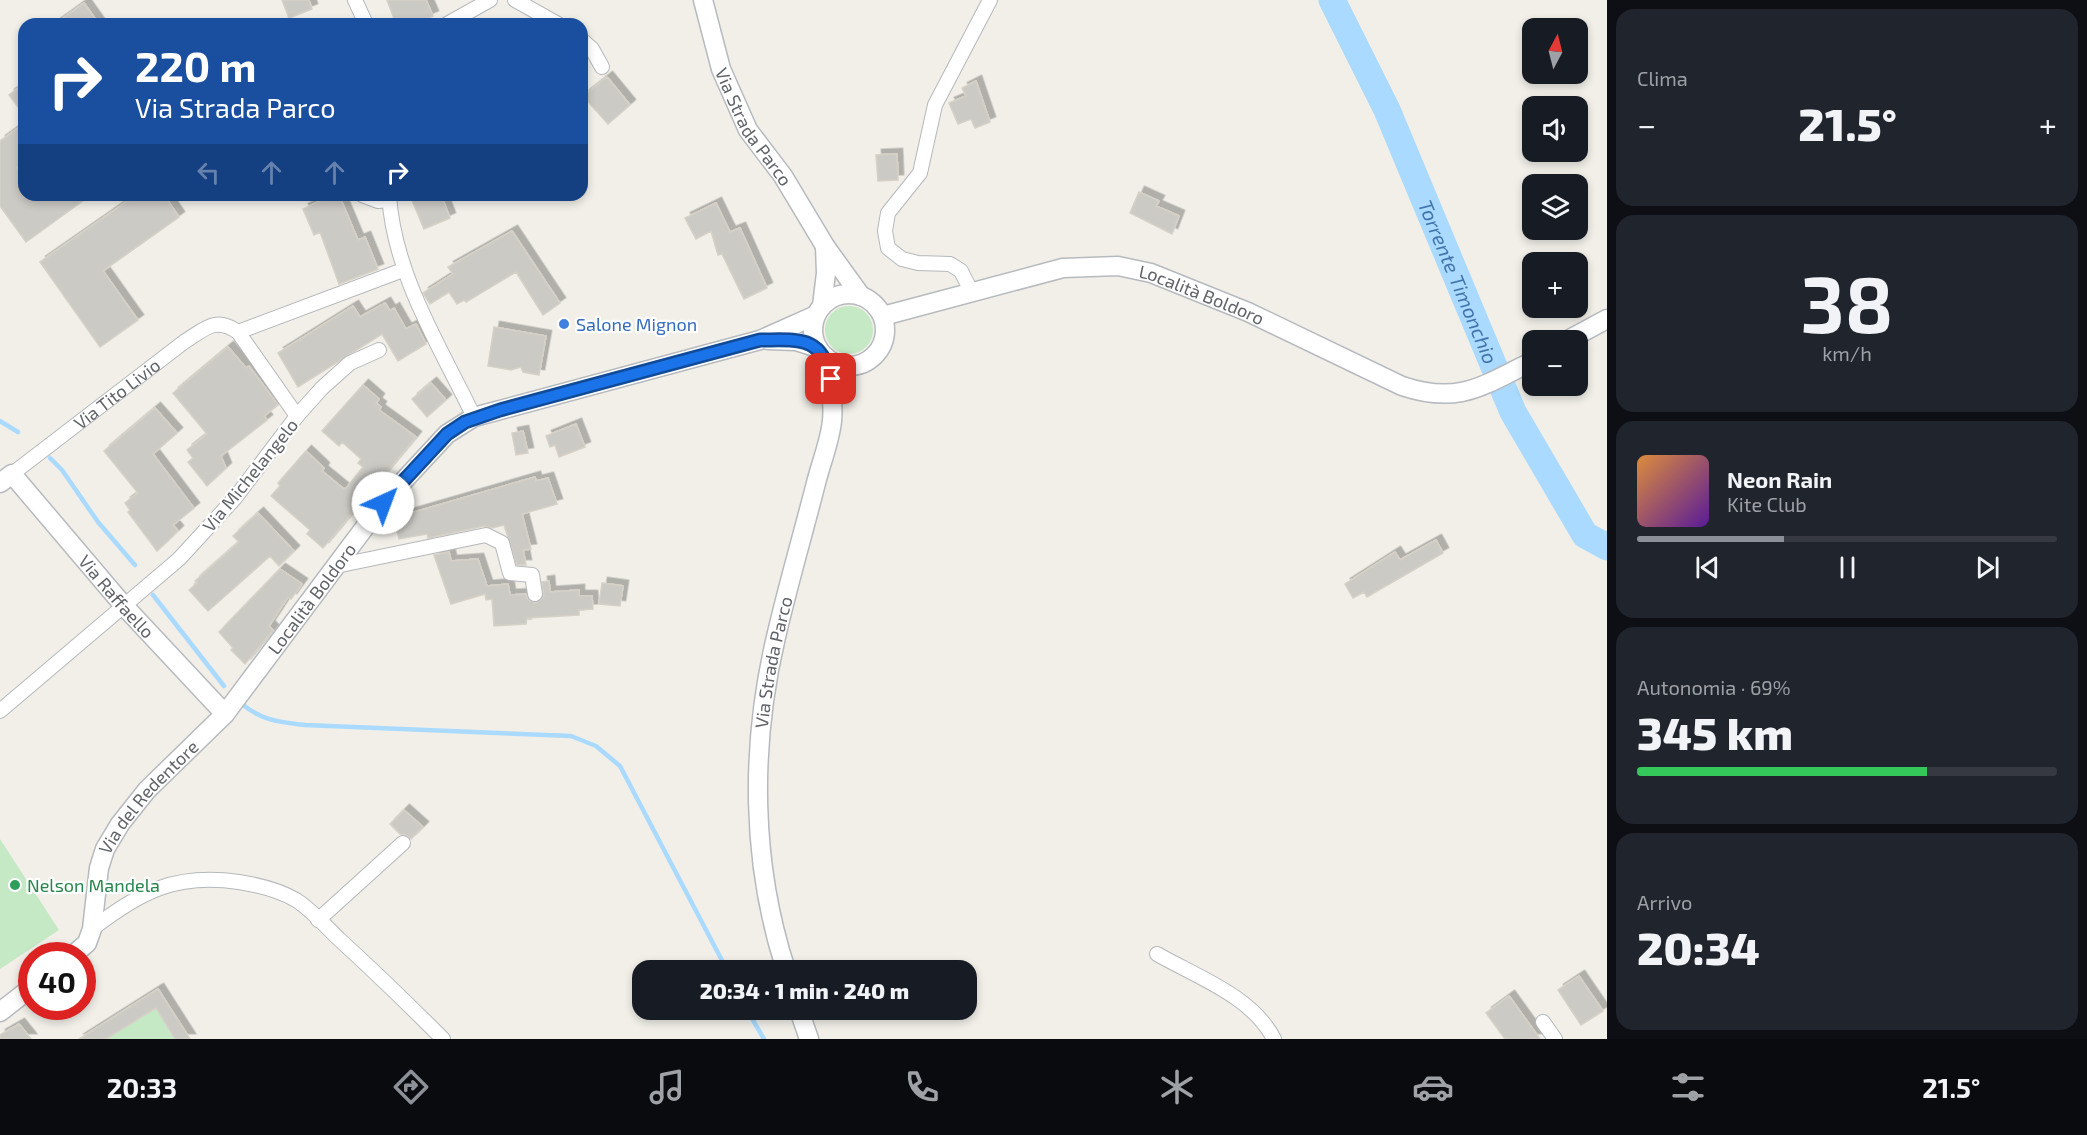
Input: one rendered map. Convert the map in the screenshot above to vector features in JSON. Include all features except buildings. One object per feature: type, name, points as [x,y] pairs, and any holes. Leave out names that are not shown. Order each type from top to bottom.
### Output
[{"type":"street","points":[[356,0],[364,18]]},
{"type":"street","points":[[458,18],[490,0]]},
{"type":"street","points":[[515,0],[547,18]]},
{"type":"street","name":"Via Strada Parco","points":[[703,0],[721,69],[748,130],[783,176],[825,246],[861,296]]},
{"type":"street","points":[[972,293],[961,272],[950,264],[918,263],[902,259],[888,248],[885,231],[888,213],[920,173],[936,105],[990,0]]},
{"type":"street","points":[[588,45],[602,67]]},
{"type":"street","points":[[389,201],[393,232],[403,270],[474,417]]},
{"type":"street","name":"Via Strada Parco","points":[[819,311],[826,273],[825,246]]},
{"type":"street","name":"Località Boldoro","points":[[883,316],[1063,268],[1118,266],[1151,273],[1248,312],[1413,390],[1450,396],[1486,384],[1522,366]]},
{"type":"street","points":[[297,416],[238,332],[403,270]]},
{"type":"street","points":[[840,295],[861,296],[870,300],[883,316],[884,341],[878,352],[869,360],[847,366],[822,352],[814,337],[819,311],[840,295]]},
{"type":"street","name":"Località Boldoro","points":[[229,708],[383,503],[436,445],[457,427],[474,417],[760,340],[819,311]]},
{"type":"street","points":[[1587,330],[1607,319]]},
{"type":"street","name":"Via Tito Livio","points":[[6,478],[184,342],[215,323],[227,324],[238,332]]},
{"type":"street","name":"Località Boldoro","points":[[760,340],[796,341],[822,352]]},
{"type":"street","name":"Via Michelangelo","points":[[0,711],[179,559],[235,498],[297,416],[322,388],[350,363],[379,351]]},
{"type":"street","name":"Via Strada Parco","points":[[783,960],[769,905],[762,863],[758,788],[759,740],[767,678],[776,637],[832,421],[831,379],[822,352]]},
{"type":"street","name":"Via Raffaello","points":[[6,478],[124,606],[229,708]]},
{"type":"street","points":[[336,566],[486,535],[502,543],[510,573],[532,575],[535,594]]},
{"type":"street","name":"Via del Redentore","points":[[87,942],[92,929],[99,868],[105,849],[120,824],[147,790],[229,708]]},
{"type":"street","points":[[318,920],[403,843]]},
{"type":"street","points":[[92,929],[115,910],[148,892],[185,879],[219,879],[258,885],[295,900],[392,987],[443,1039]]},
{"type":"street","points":[[1157,954],[1244,1003],[1260,1016],[1274,1039]]},
{"type":"street","points":[[0,1012],[18,998]]},
{"type":"street","points":[[802,1020],[809,1039]]},
{"type":"street","points":[[1543,1022],[1555,1039]]},
{"type":"green space","points":[[844,306],[854,306],[866,313],[873,325],[873,335],[866,347],[854,354],[844,354],[829,343],[825,335],[825,325],[836,310]]},
{"type":"green space","name":"Nelson Mandela","points":[[0,839],[59,930],[41,942],[18,942],[18,957],[0,969]]},
{"type":"green space","points":[[158,989],[190,1039],[79,1039]]},
{"type":"waterway","name":"Torrente Timonchio","points":[[1332,0],[1387,110],[1513,412],[1585,535],[1607,547]]},
{"type":"waterway","points":[[0,421],[18,432]]},
{"type":"waterway","points":[[50,458],[62,470],[98,522],[135,565]]},
{"type":"waterway","points":[[153,595],[224,686]]},
{"type":"waterway","points":[[242,704],[257,714],[279,722],[571,736],[596,746],[620,766],[722,960]]},
{"type":"waterway","points":[[753,1020],[764,1039]]},
{"type":"place","name":"Salone Mignon","points":[[564,324]]},
{"type":"place","name":"Nelson Mandela","points":[[15,885]]},
{"type":"route","points":[[383,503],[447,434],[474,417],[760,340],[796,341],[818,348],[826,357],[831,379]]}]
